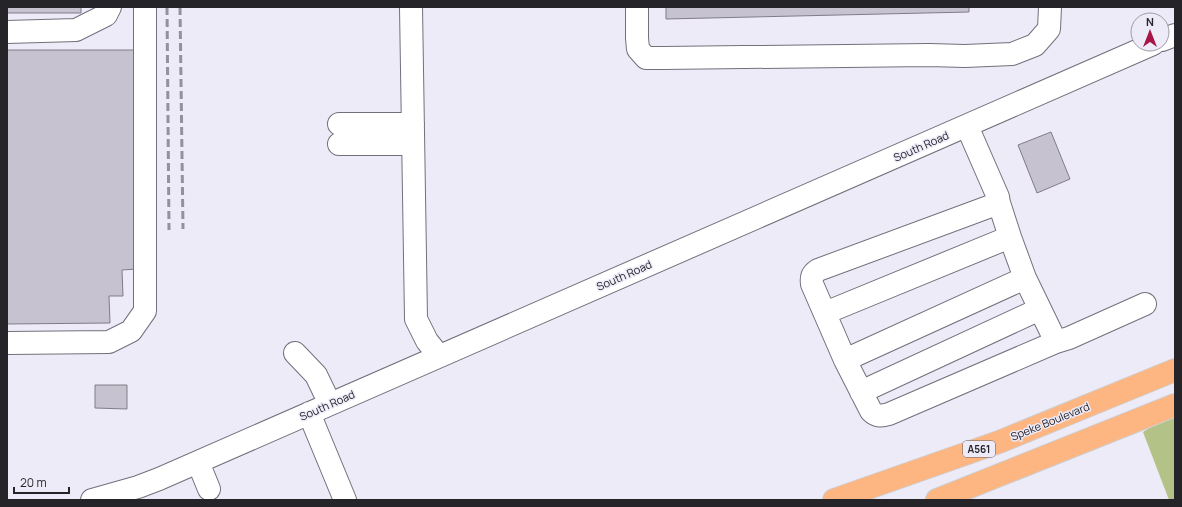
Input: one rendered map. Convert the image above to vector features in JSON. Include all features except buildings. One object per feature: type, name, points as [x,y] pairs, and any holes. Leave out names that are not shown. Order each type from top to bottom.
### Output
[{"type":"highway","name":"Speke Boulevard","points":[[834,500],[999,442],[1175,370]]},
{"type":"highway","points":[[937,500],[1131,424],[1175,405]]},
{"type":"street","points":[[7,32],[76,30],[106,15],[110,7]]},
{"type":"street","points":[[7,343],[109,342],[131,331],[145,311],[145,7]]},
{"type":"street","points":[[411,7],[416,319],[427,341],[439,356]]},
{"type":"street","points":[[637,7],[638,49],[646,58],[929,54],[965,56],[1012,54],[1035,44],[1049,29],[1050,7]]},
{"type":"street","name":"South Road","points":[[92,500],[138,487],[198,462],[1135,52]]},
{"type":"street","points":[[967,126],[999,202],[1025,278],[1056,342]]},
{"type":"street","points":[[339,134],[413,134]]},
{"type":"street","points":[[999,202],[813,273],[811,278],[812,284],[845,360],[874,415],[880,416],[889,414],[1056,342],[1069,338],[1145,304]]},
{"type":"street","points":[[825,313],[1010,237]]},
{"type":"street","points":[[845,360],[1025,278]]},
{"type":"street","points":[[861,392],[1040,309]]},
{"type":"street","points":[[295,353],[316,375],[330,404]]},
{"type":"street","points":[[309,413],[345,500]]},
{"type":"street","points":[[198,462],[210,489]]},
{"type":"green space","points":[[1175,411],[1175,500],[1169,500],[1143,432]]},
{"type":"railway","points":[[167,7],[169,230]]},
{"type":"railway","points":[[180,7],[183,229]]}]
